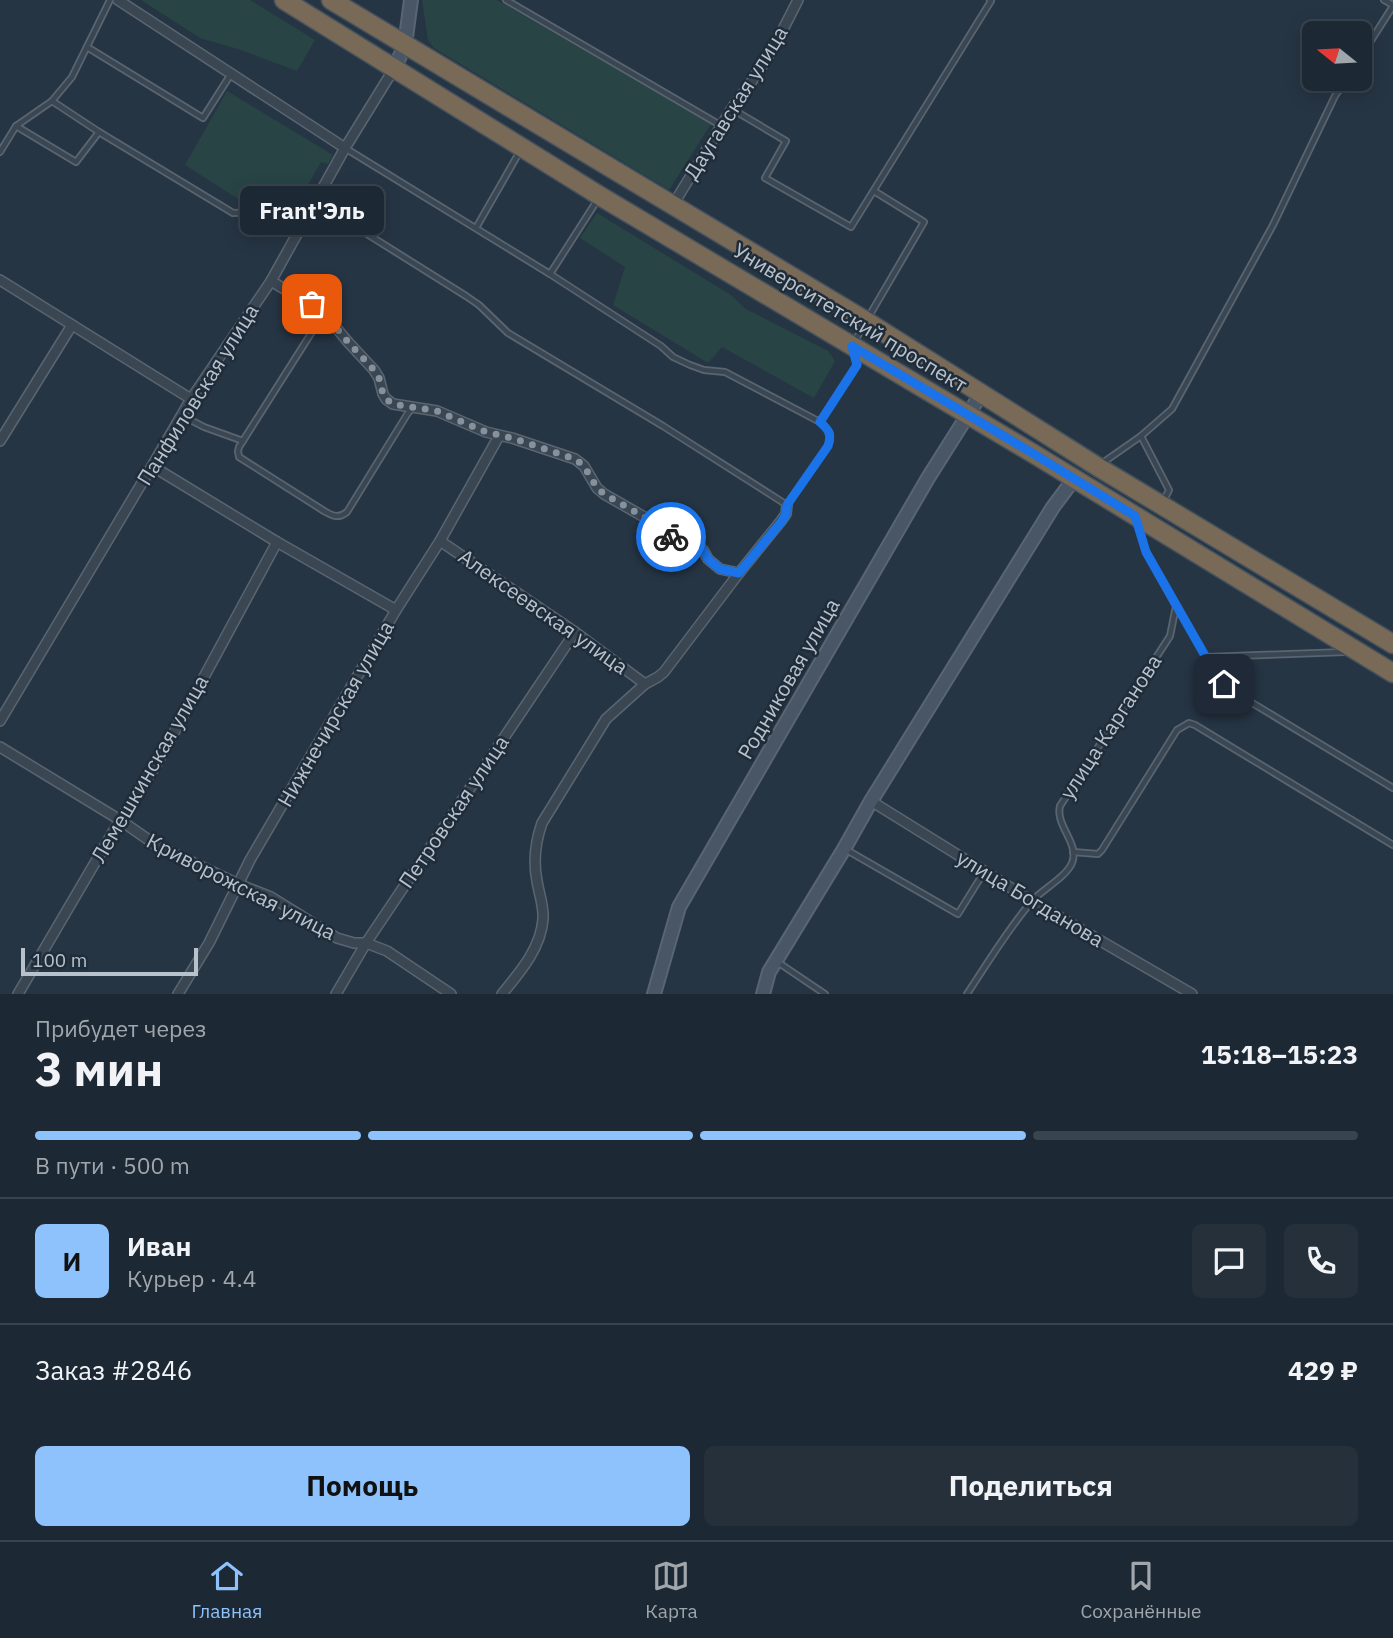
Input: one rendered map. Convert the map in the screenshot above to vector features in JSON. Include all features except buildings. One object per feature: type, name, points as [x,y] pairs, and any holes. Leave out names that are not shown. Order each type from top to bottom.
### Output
[{"type":"highway","name":"Университетский проспект","points":[[284,0],[600,196],[968,414],[1393,674]]},
{"type":"highway","name":"Университетский проспект","points":[[331,0],[866,321],[1097,467],[1393,644]]},
{"type":"main road","points":[[395,67],[405,45],[411,0]]},
{"type":"main road","name":"Родниковая улица","points":[[654,994],[679,907],[928,478],[981,394]]},
{"type":"main road","points":[[762,994],[775,960],[871,801],[1053,507],[1074,479]]},
{"type":"street","points":[[118,0],[345,148]]},
{"type":"street","name":"Даугавская улица","points":[[673,205],[721,125],[772,49],[798,0]]},
{"type":"street","name":"Панфиловская улица","points":[[0,721],[181,415],[271,281],[345,148],[395,67]]},
{"type":"street","points":[[0,280],[191,400]]},
{"type":"street","points":[[271,281],[324,313],[374,370],[383,394],[393,404],[437,411],[499,436],[575,459],[584,466],[597,488],[604,494],[646,518],[659,532],[695,544],[720,569],[739,573]]},
{"type":"street","points":[[0,441],[72,325]]},
{"type":"street","name":"Нижнечирская улица","points":[[178,994],[209,943],[250,860],[440,541],[499,436]]},
{"type":"street","points":[[152,466],[277,542],[397,610]]},
{"type":"street","points":[[1074,479],[1097,467]]},
{"type":"street","points":[[502,994],[530,957],[541,932],[543,908],[534,863],[537,835],[542,823],[606,719],[645,684],[664,672],[782,521],[787,505]]},
{"type":"street","name":"Алексеевская улица","points":[[440,541],[575,632],[645,684]]},
{"type":"street","name":"Лемешкинская улица","points":[[18,994],[120,820],[158,762],[277,542]]},
{"type":"street","name":"Петровская улица","points":[[336,994],[366,943],[575,632]]},
{"type":"street","name":"Криворожская улица","points":[[0,747],[156,845],[271,897],[337,938],[366,943],[387,951],[451,994]]},
{"type":"street","name":"улица Богданова","points":[[871,801],[1032,901],[1192,994]]},
{"type":"lane","points":[[0,152],[16,126],[52,101],[72,77],[110,0]]},
{"type":"lane","points":[[506,0],[721,125]]},
{"type":"lane","points":[[732,108],[786,141],[765,177],[851,227],[990,0]]},
{"type":"lane","points":[[1372,39],[1393,6],[1384,0]]},
{"type":"lane","points":[[86,47],[203,118],[231,74]]},
{"type":"lane","points":[[1097,467],[1141,436],[1172,409],[1273,225],[1338,91]]},
{"type":"lane","points":[[52,101],[233,213],[256,212],[296,237]]},
{"type":"lane","points":[[16,126],[76,163],[99,132]]},
{"type":"lane","points":[[475,229],[523,147]]},
{"type":"lane","points":[[316,201],[466,296],[508,333],[663,426],[787,505],[828,446],[831,435],[820,422],[725,372],[704,370],[673,357],[661,346],[550,274],[345,148]]},
{"type":"lane","points":[[820,422],[857,365],[852,346],[924,222],[874,191]]},
{"type":"lane","points":[[550,274],[600,196]]},
{"type":"lane","points":[[324,313],[243,441],[238,452],[239,457],[324,511],[341,516],[347,513],[408,413],[415,407]]},
{"type":"lane","points":[[181,415],[204,427],[243,441]]},
{"type":"lane","points":[[1141,436],[1169,490],[1161,505]]},
{"type":"lane","points":[[1135,516],[1146,552],[1216,675],[1234,692],[1393,788]]},
{"type":"lane","name":"улица Карганова","points":[[1073,852],[1059,819],[1060,806],[1170,636],[1176,606]]},
{"type":"lane","points":[[1206,657],[1357,652]]},
{"type":"lane","points":[[967,994],[1032,901],[1067,870],[1072,862],[1073,852],[1098,854],[1102,850],[1177,730],[1189,723],[1393,845]]},
{"type":"lane","points":[[844,849],[958,915],[984,872]]},
{"type":"lane","points":[[775,960],[825,994]]},
{"type":"green space","points":[[141,0],[250,0],[315,40],[297,71],[200,38]]},
{"type":"green space","points":[[422,0],[497,0],[711,124],[669,190],[434,48],[428,40]]},
{"type":"green space","points":[[227,91],[333,155],[328,164],[321,162],[298,202],[302,209],[296,220],[259,199],[258,204],[246,204],[185,165]]},
{"type":"green space","points":[[597,213],[731,295],[746,309],[828,351],[835,361],[814,398],[722,347],[708,363],[613,305],[625,267],[580,238]]},
{"type":"way so far","points":[[312,304],[324,313],[374,370],[383,394],[393,404],[437,411],[486,432],[575,459],[584,466],[597,488],[604,494],[646,518],[659,532],[671,537]]},
{"type":"place","name":"Frant'Эль","points":[[312,304]]},
{"type":"route","points":[[671,537],[695,544],[720,569],[739,573],[782,521],[787,505],[828,446],[831,435],[820,422],[857,365],[852,346],[1135,516],[1146,552],[1216,675],[1224,684]]}]
